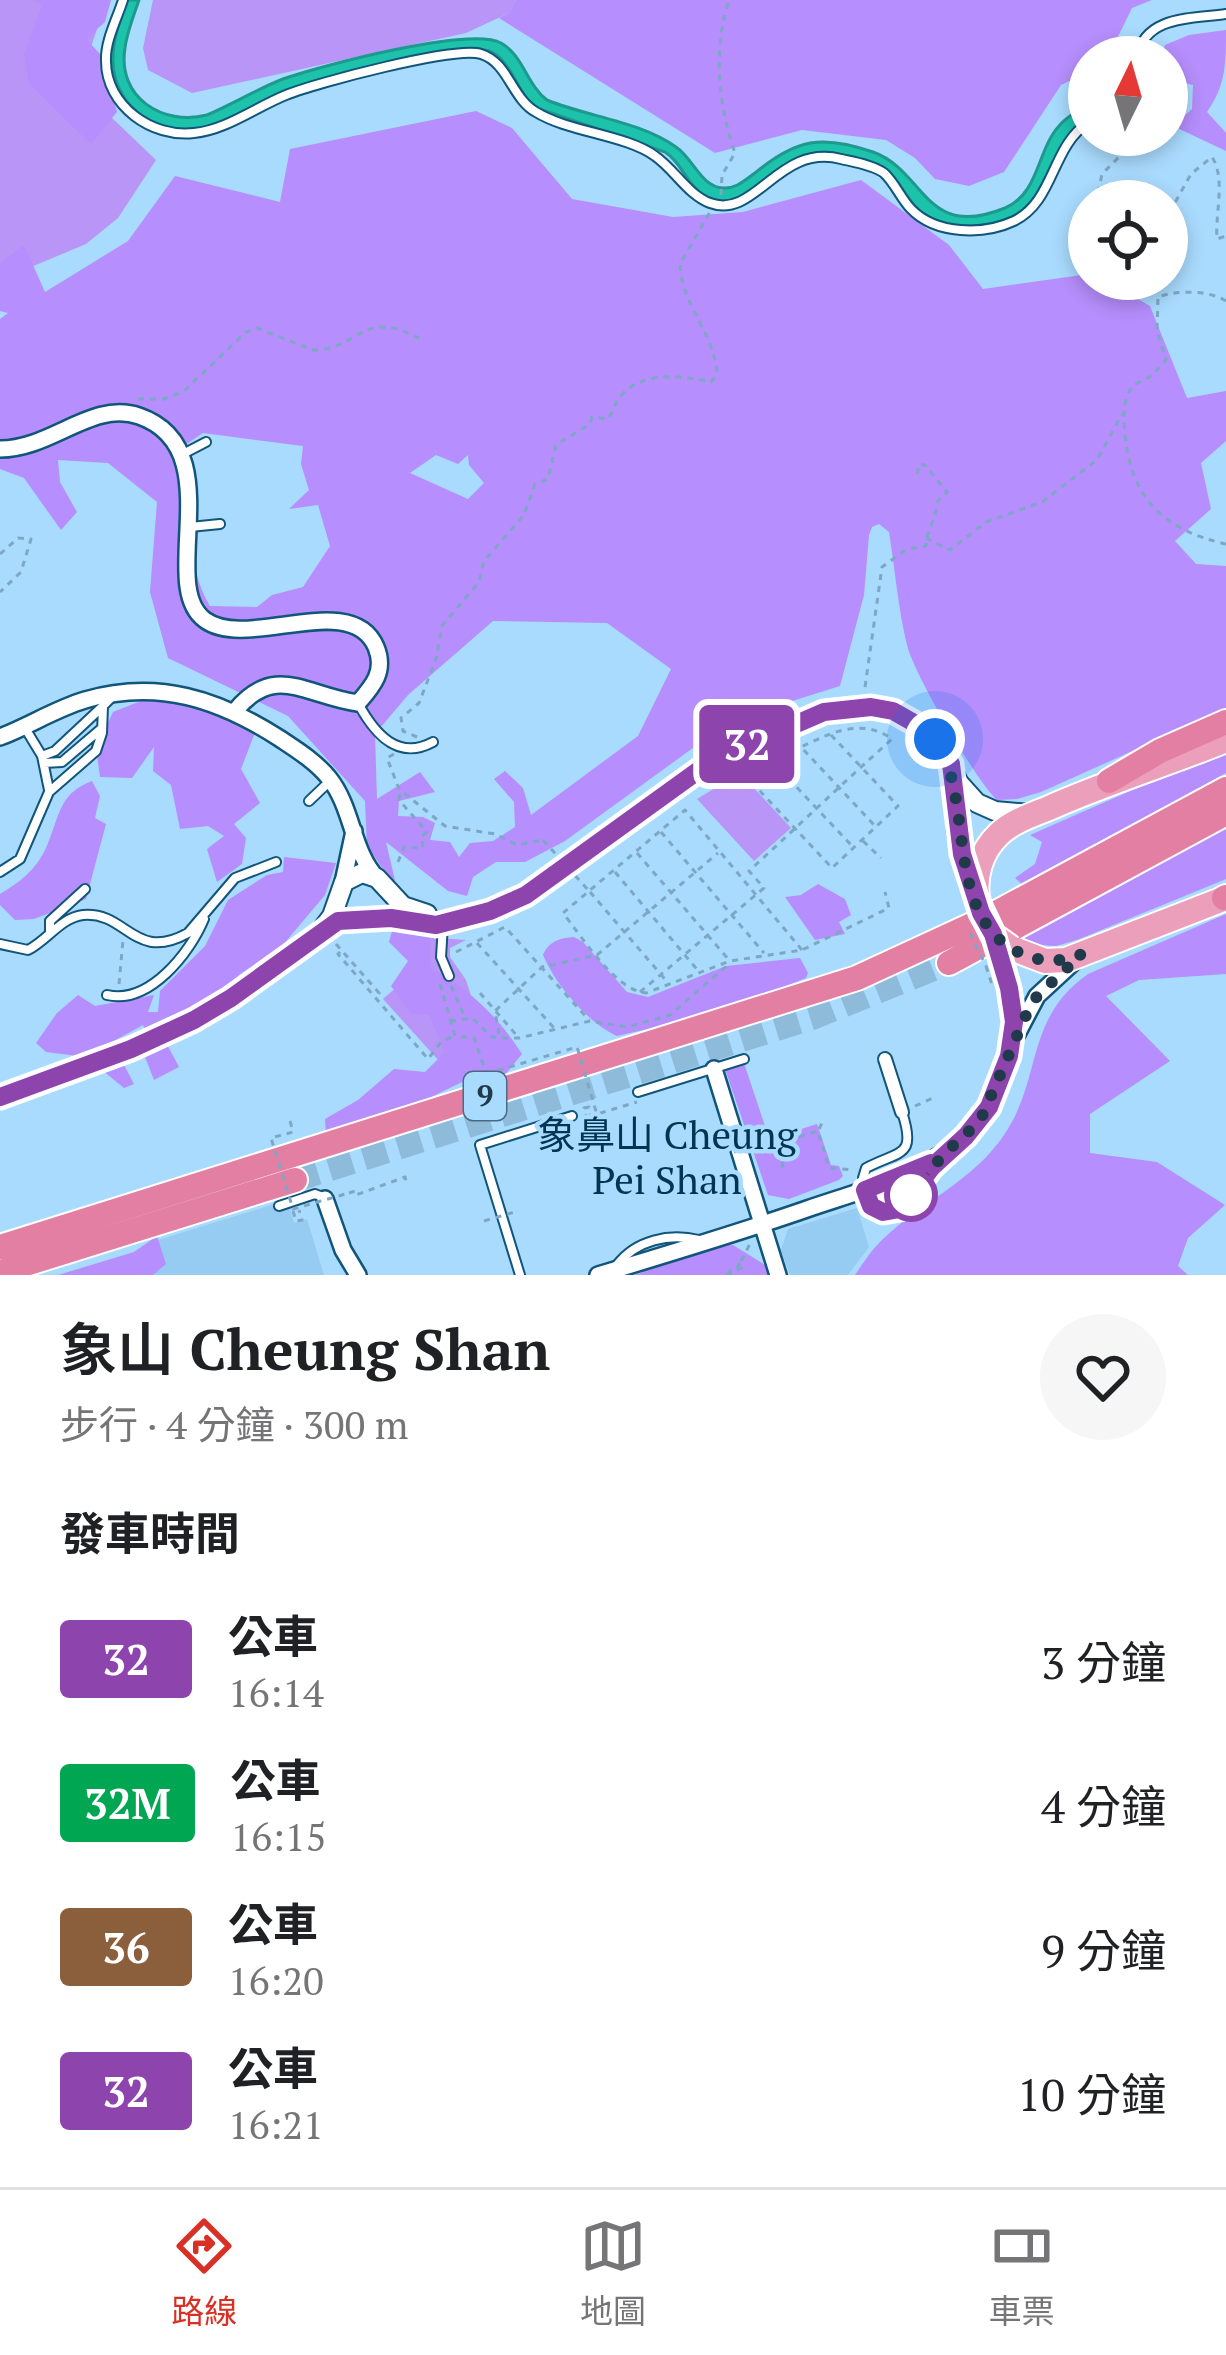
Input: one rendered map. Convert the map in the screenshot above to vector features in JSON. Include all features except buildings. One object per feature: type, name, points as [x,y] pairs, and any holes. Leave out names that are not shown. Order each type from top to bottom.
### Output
[{"type":"highway","points":[[1108,781],[1226,722]]},
{"type":"highway","name":"9","points":[[0,1247],[857,978],[986,919],[1226,789]]},
{"type":"highway","points":[[949,963],[1049,913],[1226,813]]},
{"type":"highway","points":[[0,1272],[295,1180]]},
{"type":"main road","points":[[1225,898],[1055,962],[999,958],[977,901],[979,867],[988,847],[1010,825],[1108,781],[1226,740]]},
{"type":"street","points":[[0,449],[40,444],[106,412],[143,418],[157,426],[180,456],[189,488],[189,597],[193,608],[209,623],[238,628],[341,622],[363,628],[372,638],[379,675],[358,704],[268,683],[252,691],[236,711]]},
{"type":"street","points":[[0,736],[80,701],[170,692],[236,711],[303,753],[331,780],[353,822],[368,867],[381,884],[410,909],[453,920]]},
{"type":"street","points":[[381,884],[357,874],[341,891],[342,907],[362,918],[453,920],[490,911],[526,895],[713,760],[824,712],[857,707],[893,711],[923,728],[968,795],[985,808],[1036,814]]},
{"type":"street","points":[[951,764],[957,834],[977,901]]},
{"type":"street","points":[[324,939],[341,891],[353,822]]},
{"type":"street","points":[[0,1096],[131,1049],[194,1020],[324,939],[331,924],[382,910],[381,884]]},
{"type":"street","points":[[605,1273],[865,1190],[915,1172],[943,1155],[989,1107],[1013,1042],[1037,996],[1082,954]]},
{"type":"street","points":[[999,958],[1012,1005],[1013,1042]]},
{"type":"street","points":[[885,1060],[902,1111]]},
{"type":"street","points":[[714,1069],[778,1275]]},
{"type":"street","points":[[325,1199],[343,1250],[358,1275]]},
{"type":"lane","points":[[123,0],[106,50],[108,78],[130,112],[160,130],[190,134],[212,130],[313,86],[440,57],[480,53],[500,67],[520,98],[536,112],[652,153],[697,195],[716,205],[744,200],[789,165],[820,155],[882,172],[912,210],[937,226],[955,229],[1017,220],[1034,206],[1068,140]]},
{"type":"lane","points":[[1146,36],[1163,23],[1226,14]]},
{"type":"lane","points":[[180,456],[206,442]]},
{"type":"lane","points":[[189,527],[220,524]]},
{"type":"lane","points":[[0,872],[26,850],[49,792],[94,753],[108,701]]},
{"type":"lane","points":[[43,759],[108,701]]},
{"type":"lane","points":[[358,704],[381,739],[413,749],[433,742]]},
{"type":"lane","points":[[43,759],[62,762],[103,726]]},
{"type":"lane","points":[[25,728],[55,777],[65,778]]},
{"type":"lane","points":[[43,759],[49,792]]},
{"type":"lane","points":[[309,802],[331,780]]},
{"type":"lane","points":[[0,944],[28,950],[81,915],[109,921],[153,944],[188,933],[235,878],[276,862]]},
{"type":"lane","points":[[50,932],[50,921],[85,889]]},
{"type":"lane","points":[[107,995],[135,994],[175,964],[189,950],[207,912]]},
{"type":"lane","points":[[446,976],[441,957],[453,920]]},
{"type":"lane","points":[[638,1092],[744,1059]]},
{"type":"lane","points":[[902,1111],[910,1136],[905,1150],[866,1168],[865,1190],[876,1210],[893,1213],[907,1202],[943,1155]]},
{"type":"lane","points":[[520,1275],[480,1145],[572,1116]]},
{"type":"lane","points":[[279,1206],[314,1194],[325,1199]]},
{"type":"path","points":[[722,188],[722,175],[735,153],[720,110],[722,22],[729,0]]},
{"type":"path","points":[[1101,180],[1120,156]]},
{"type":"path","points":[[1187,180],[1212,157],[1220,165],[1224,190],[1217,239],[1226,236]]},
{"type":"path","points":[[398,862],[404,847],[423,848],[422,836],[427,832],[399,800],[387,758],[394,755],[396,742],[418,742],[403,731],[401,718],[419,704],[442,626],[479,582],[484,561],[524,515],[535,484],[548,479],[556,445],[590,424],[592,417],[608,419],[618,399],[640,382],[673,376],[712,382],[717,374],[711,344],[691,311],[680,263],[716,205]]},
{"type":"path","points":[[926,537],[950,550],[986,523],[1054,494],[1103,453],[1132,386],[1166,360],[1157,331],[1158,296],[1216,295],[1226,302]]},
{"type":"path","points":[[134,406],[142,397],[164,399],[184,391],[246,332],[257,328],[313,350],[371,326],[389,327],[422,340]]},
{"type":"path","points":[[1123,412],[1130,471],[1142,496],[1190,532],[1226,544]]},
{"type":"path","points":[[866,687],[882,567],[907,549],[926,546],[937,502],[947,492],[925,465],[919,464],[913,475]]},
{"type":"path","points":[[0,554],[18,538],[31,539],[21,572],[0,592]]},
{"type":"path","points":[[638,993],[764,888],[749,871],[839,787],[861,766],[892,739],[863,728],[830,734],[801,747],[839,787],[876,827]]},
{"type":"path","points":[[830,734],[898,806],[854,848],[832,868],[744,774],[772,761],[854,848]]},
{"type":"path","points":[[399,789],[446,826],[495,834],[517,844],[544,840],[670,986]]},
{"type":"path","points":[[802,950],[685,810],[563,914],[620,981],[638,993],[670,986],[730,961],[802,950],[889,908],[885,892]]},
{"type":"path","points":[[660,831],[766,956]]},
{"type":"path","points":[[862,840],[880,858]]},
{"type":"path","points":[[446,976],[465,1017],[500,1038],[590,1021],[627,1027],[670,1016],[730,966],[730,961],[636,852]]},
{"type":"path","points":[[495,1011],[542,968],[598,955],[720,852]]},
{"type":"path","points":[[614,871],[700,974]]},
{"type":"path","points":[[456,952],[505,927],[590,1021]]},
{"type":"path","points":[[118,998],[122,929]]},
{"type":"path","points":[[324,939],[341,951],[338,954],[428,1059],[442,1041],[455,1036],[474,1038],[486,1073],[577,1047],[598,1116],[584,1108],[587,1120]]},
{"type":"path","points":[[476,942],[555,1029]]},
{"type":"path","points":[[992,988],[999,958]]},
{"type":"path","points":[[439,982],[455,1036]]},
{"type":"path","points":[[480,993],[519,1038]]},
{"type":"path","points":[[495,1011],[500,1038]]},
{"type":"path","points":[[450,1022],[465,1017]]},
{"type":"path","points":[[902,1111],[935,1097]]},
{"type":"path","points":[[824,1119],[818,1131],[829,1168],[855,1171]]},
{"type":"path","points":[[290,1121],[293,1132],[271,1138],[293,1209],[349,1192],[356,1195],[405,1177],[407,1184]]},
{"type":"path","points":[[776,1144],[818,1131]]},
{"type":"path","points":[[734,1152],[775,1138],[780,1167]]},
{"type":"path","points":[[484,1221],[518,1210]]},
{"type":"path","points":[[728,1275],[742,1268],[751,1242]]},
{"type":"shaded area","points":[[0,0],[74,0],[97,29],[83,71],[88,95],[156,160],[118,218],[86,244],[0,280]]},
{"type":"shaded area","points":[[34,0],[111,0],[105,22],[86,39],[101,55],[117,112],[91,144],[29,83],[24,55],[42,5]]},
{"type":"shaded area","points":[[127,0],[139,0],[125,48],[128,81],[146,104],[160,112],[191,117],[207,115],[283,79],[328,66],[428,43],[484,39],[508,48],[547,100],[662,138],[715,186],[740,184],[797,147],[839,143],[891,161],[928,200],[958,216],[978,216],[1016,201],[1025,193],[1052,136],[1068,118],[1068,138],[1030,202],[992,224],[956,225],[933,219],[915,206],[886,170],[834,153],[812,153],[794,160],[748,193],[719,201],[702,194],[665,152],[534,107],[503,61],[489,51],[449,51],[387,63],[282,93],[207,126],[181,130],[152,122],[121,92],[113,63]]},
{"type":"shaded area","points":[[153,0],[516,0],[509,13],[466,33],[192,93],[148,70],[143,48]]},
{"type":"shaded area","points":[[516,0],[1152,0],[1132,8],[1118,36],[1068,36],[1068,82],[1061,85],[1004,172],[969,186],[935,179],[915,158],[886,140],[802,130],[715,153],[499,18],[509,13]]},
{"type":"shaded area","points":[[1226,30],[1224,73],[1207,112],[1226,133],[1226,151],[1188,133],[1193,85],[1188,84],[1189,35]]},
{"type":"shaded area","points":[[476,111],[512,128],[572,199],[673,217],[743,212],[861,180],[949,245],[983,289],[1068,277],[1068,300],[1140,300],[1150,306],[1187,398],[1226,391],[1226,441],[1201,463],[1211,509],[1175,541],[1196,564],[1226,566],[1226,709],[1041,792],[997,800],[961,750],[912,659],[889,532],[879,524],[869,535],[864,595],[840,686],[754,713],[708,737],[565,841],[525,862],[496,862],[473,877],[467,896],[448,891],[386,842],[397,889],[367,846],[365,801],[288,716],[168,658],[150,592],[157,502],[108,463],[58,460],[60,482],[77,512],[61,530],[24,478],[0,469],[0,319],[8,313],[0,311],[0,264],[24,245],[45,292],[128,241],[175,176],[280,202],[290,149]],"holes":[[[203,433],[303,446],[301,464],[309,490],[289,509],[318,505],[330,546],[303,587],[272,595],[257,607],[210,606],[195,570],[182,493],[170,455]],[[436,455],[458,464],[468,455],[469,465],[484,483],[468,499],[410,473]],[[493,621],[607,623],[671,669],[638,736],[531,815],[523,788],[505,771],[494,779],[514,802],[515,827],[493,841],[470,843],[459,857],[450,842],[430,840],[435,823],[423,817],[398,816],[399,801],[435,792],[420,772],[377,799],[375,734],[408,695]]]},
{"type":"shaded area","points":[[141,701],[230,701],[254,735],[241,769],[260,803],[234,824],[246,838],[242,864],[217,882],[207,849],[224,836],[208,826],[180,829],[171,785],[153,771],[154,747],[132,778],[100,777],[96,749],[113,712]]},
{"type":"shaded area","points":[[1226,749],[1226,773],[1023,885],[1015,878],[1035,864],[1042,842],[1030,835]]},
{"type":"shaded area","points":[[740,773],[791,828],[754,861],[697,799]]},
{"type":"shaded area","points":[[92,781],[100,796],[95,818],[106,824],[86,899],[34,919],[15,920],[0,905],[0,894],[32,869],[66,800]]},
{"type":"shaded area","points":[[1226,824],[1226,879],[1077,940],[1056,946],[1026,944],[1022,937]]},
{"type":"shaded area","points":[[284,857],[336,863],[325,895],[282,946],[239,975],[217,999],[161,1033],[179,1067],[154,1080],[145,1057],[143,1025],[112,1042],[134,1084],[124,1088],[86,1057],[46,1052],[36,1043],[57,1013],[78,995],[95,1006],[154,995],[148,1012],[158,1012],[160,991],[205,946],[228,900],[267,875],[283,872]]},
{"type":"shaded area","points":[[818,884],[845,899],[851,915],[839,922],[845,934],[815,940],[785,897],[801,895]]},
{"type":"shaded area","points":[[1226,914],[1226,974],[1139,980],[1106,996],[1170,1061],[1090,1114],[1090,1153],[1157,1162],[1225,1205],[1188,1238],[1178,1266],[1188,1275],[855,1275],[884,1238],[992,1151],[1016,1114],[1053,1010],[1068,992],[1088,974]]},
{"type":"shaded area","points":[[394,924],[429,932],[431,969],[482,1005],[522,1054],[505,1075],[462,1082],[417,1104],[326,1134],[325,1119],[358,1100],[394,1069],[425,1072],[445,1052],[429,1014],[411,1014],[391,986],[408,961],[389,942]]},
{"type":"shaded area","points":[[411,936],[466,940],[450,948],[450,957],[466,980],[488,1049],[440,1062],[383,999],[421,966]]},
{"type":"shaded area","points":[[574,937],[627,992],[648,997],[726,966],[800,958],[808,973],[806,978],[718,1013],[617,1036],[574,1002],[543,955],[556,941]]},
{"type":"shaded area","points":[[744,1063],[766,1129],[782,1135],[817,1124],[831,1165],[839,1166],[843,1176],[839,1180],[789,1199],[768,1195],[725,1069]]},
{"type":"shaded area","points":[[278,1203],[289,1206],[294,1223],[307,1219],[324,1275],[148,1275],[155,1241]]},
{"type":"shaded area","points":[[857,1208],[869,1247],[848,1275],[790,1275],[781,1250],[788,1229]]},
{"type":"shaded area","points":[[157,1236],[166,1264],[153,1275],[58,1275],[134,1252]]},
{"type":"shaded area","points":[[700,1238],[733,1245],[770,1268],[772,1275],[634,1275],[658,1251]]},
{"type":"tunnel","points":[[295,1180],[812,1018],[949,963]]},
{"type":"bus line","name":"32","points":[[0,1097],[131,1049],[194,1020],[338,921],[391,918],[436,925],[490,911],[526,895],[713,760],[824,712],[871,707],[893,711],[923,728],[951,764],[962,854],[981,913],[993,934],[1012,1005],[1013,1042],[980,1121],[943,1155],[900,1209],[883,1212],[868,1202],[865,1190],[931,1163]]},
{"type":"district","name":"象鼻山 Cheung Pei Shan","points":[[667,1158]]},
{"type":"route","points":[[911,1195],[943,1155],[980,1121],[1037,996],[1082,954],[1045,961],[1022,954],[993,934],[981,913],[957,834],[951,764],[935,739]]}]
